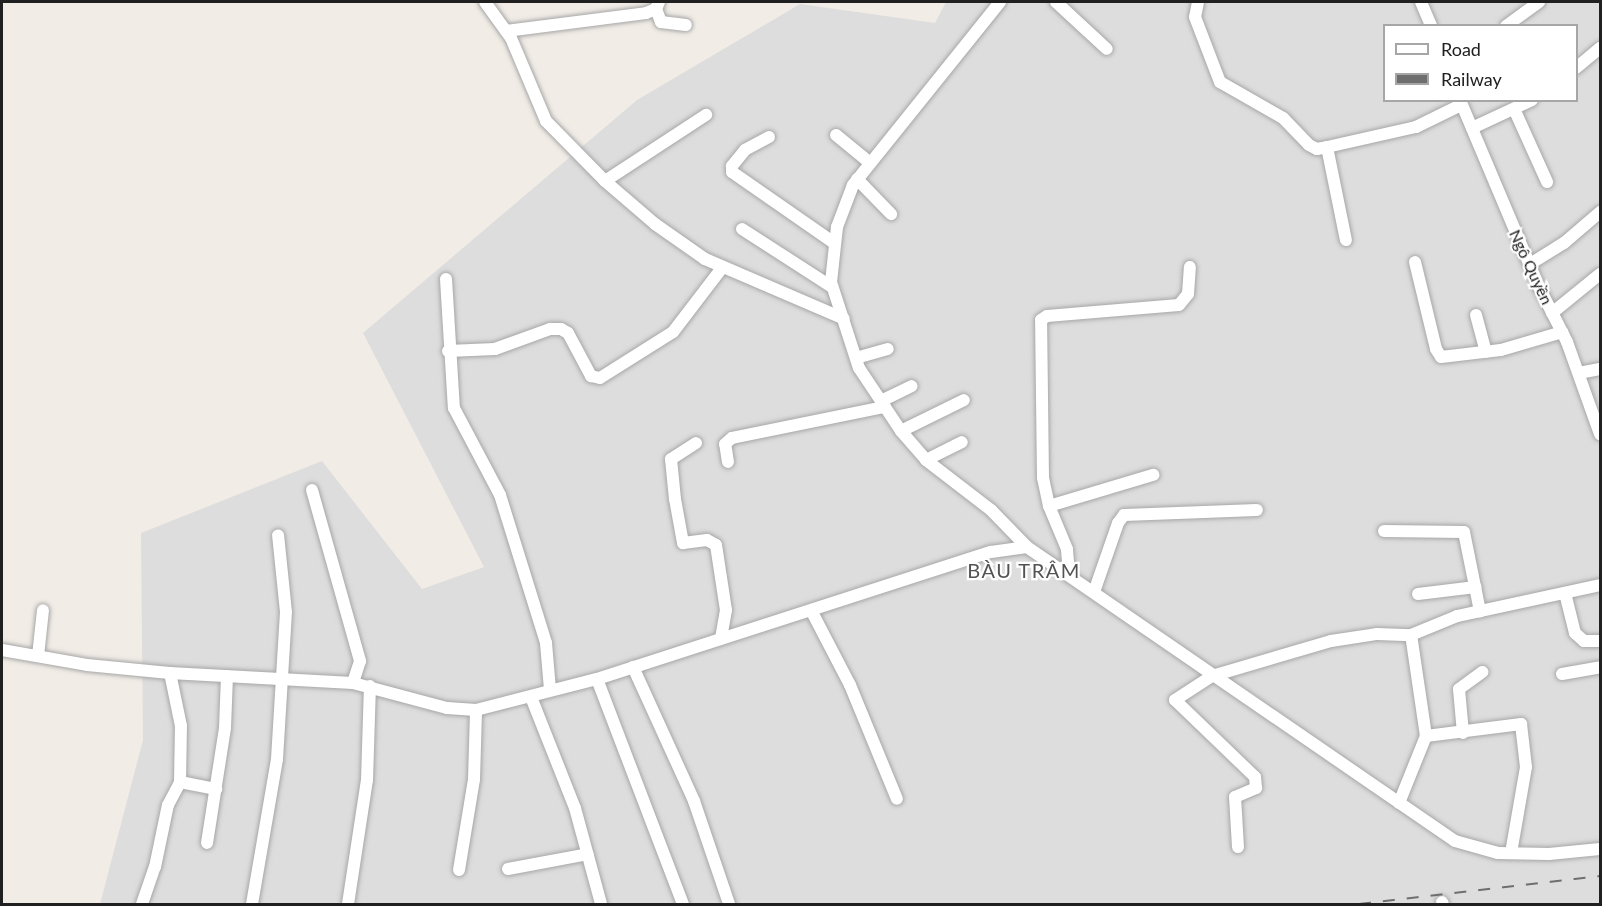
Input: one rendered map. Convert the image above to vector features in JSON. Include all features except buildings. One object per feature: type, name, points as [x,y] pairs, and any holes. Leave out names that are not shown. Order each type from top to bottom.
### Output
[{"type":"street","points":[[485,2],[506,31],[546,121],[605,182],[655,224],[722,268],[844,320]]},
{"type":"street","points":[[1000,2],[857,179],[844,206],[834,243],[832,287],[856,358],[901,431],[926,460],[991,510],[1027,547],[1069,573],[1212,675],[1461,844],[1511,853],[1600,849]]},
{"type":"street","points":[[1056,2],[1107,49]]},
{"type":"street","points":[[1198,2],[1195,17],[1220,82],[1282,118],[1309,145],[1317,149],[1416,127],[1461,103]]},
{"type":"street","points":[[1421,2],[1430,24]]},
{"type":"street","points":[[1509,24],[1539,2]]},
{"type":"street","points":[[506,31],[625,17],[658,5],[662,22],[686,25]]},
{"type":"street","points":[[1578,66],[1600,48]]},
{"type":"street","points":[[1472,128],[1515,111],[1529,102]]},
{"type":"street","name":"Ngô Quyền","points":[[1461,103],[1530,264],[1562,332],[1600,434]]},
{"type":"street","points":[[1515,111],[1547,182]]},
{"type":"street","points":[[605,182],[706,115]]},
{"type":"street","points":[[836,135],[869,162]]},
{"type":"street","points":[[769,137],[745,150],[732,166],[732,172],[834,243]]},
{"type":"street","points":[[1327,147],[1346,240]]},
{"type":"street","points":[[857,179],[891,214]]},
{"type":"street","points":[[1530,264],[1564,243],[1600,212]]},
{"type":"street","points":[[742,229],[832,287]]},
{"type":"street","points":[[1415,262],[1438,355],[1445,358],[1486,352],[1562,332]]},
{"type":"street","points":[[1069,573],[1067,549],[1050,506],[1042,464],[1041,320],[1047,316],[1179,305],[1188,294],[1190,267]]},
{"type":"street","points":[[448,351],[495,349],[550,329],[561,329],[568,333],[591,376],[600,378],[673,332],[722,268]]},
{"type":"street","points":[[1552,313],[1600,274]]},
{"type":"street","points":[[446,279],[448,351],[454,408],[500,495],[546,643],[550,690]]},
{"type":"street","points":[[1476,315],[1486,352]]},
{"type":"street","points":[[856,358],[888,349]]},
{"type":"street","points":[[1579,373],[1600,369]]},
{"type":"street","points":[[728,462],[725,444],[732,438],[883,404],[912,386]]},
{"type":"street","points":[[901,431],[964,400]]},
{"type":"street","points":[[926,460],[962,442]]},
{"type":"street","points":[[696,443],[671,459],[675,499],[683,543],[707,540],[716,545],[726,610],[720,639]]},
{"type":"street","points":[[1050,506],[1153,475]]},
{"type":"street","points":[[312,490],[360,661],[353,683]]},
{"type":"street","points":[[1094,592],[1118,523],[1124,515],[1257,510]]},
{"type":"street","points":[[1384,531],[1464,532],[1480,611]]},
{"type":"street","points":[[252,904],[277,759],[286,612],[278,535]]},
{"type":"street","points":[[2,650],[170,673],[353,683],[447,708],[476,710],[597,679],[812,612],[991,552],[1027,547]]},
{"type":"street","points":[[1238,847],[1234,797],[1256,788],[1256,777],[1175,700],[1212,675],[1331,641],[1377,634],[1411,635],[1480,611],[1600,585]]},
{"type":"street","points":[[1418,594],[1476,587]]},
{"type":"street","points":[[1565,593],[1575,633],[1584,641],[1600,641]]},
{"type":"street","points":[[38,656],[43,610]]},
{"type":"street","points":[[812,612],[850,685],[897,799]]},
{"type":"street","points":[[1399,803],[1426,736],[1411,635]]},
{"type":"street","points":[[633,667],[694,801],[729,904]]},
{"type":"street","points":[[1562,674],[1600,667]]},
{"type":"street","points":[[1463,733],[1459,689],[1482,672]]},
{"type":"street","points":[[142,904],[155,867],[168,805],[180,782],[181,726],[170,673]]},
{"type":"street","points":[[207,843],[225,728],[227,676]]},
{"type":"street","points":[[597,679],[683,904]]},
{"type":"street","points":[[348,904],[366,780],[370,686]]},
{"type":"street","points":[[531,697],[575,808],[602,904]]},
{"type":"street","points":[[459,870],[474,779],[476,710]]},
{"type":"street","points":[[1426,736],[1521,724],[1524,729],[1526,767],[1511,853]]},
{"type":"street","points":[[180,782],[216,789]]},
{"type":"street","points":[[508,869],[588,854]]},
{"type":"shaded area","points":[[946,2],[1600,2],[1600,904],[100,904],[143,740],[141,533],[322,461],[422,589],[484,567],[363,333],[637,100],[800,4],[935,23]]},
{"type":"railway","points":[[1359,904],[1600,876]]},
{"type":"district","name":"BÀU TRÂM","points":[[1024,570]]}]
